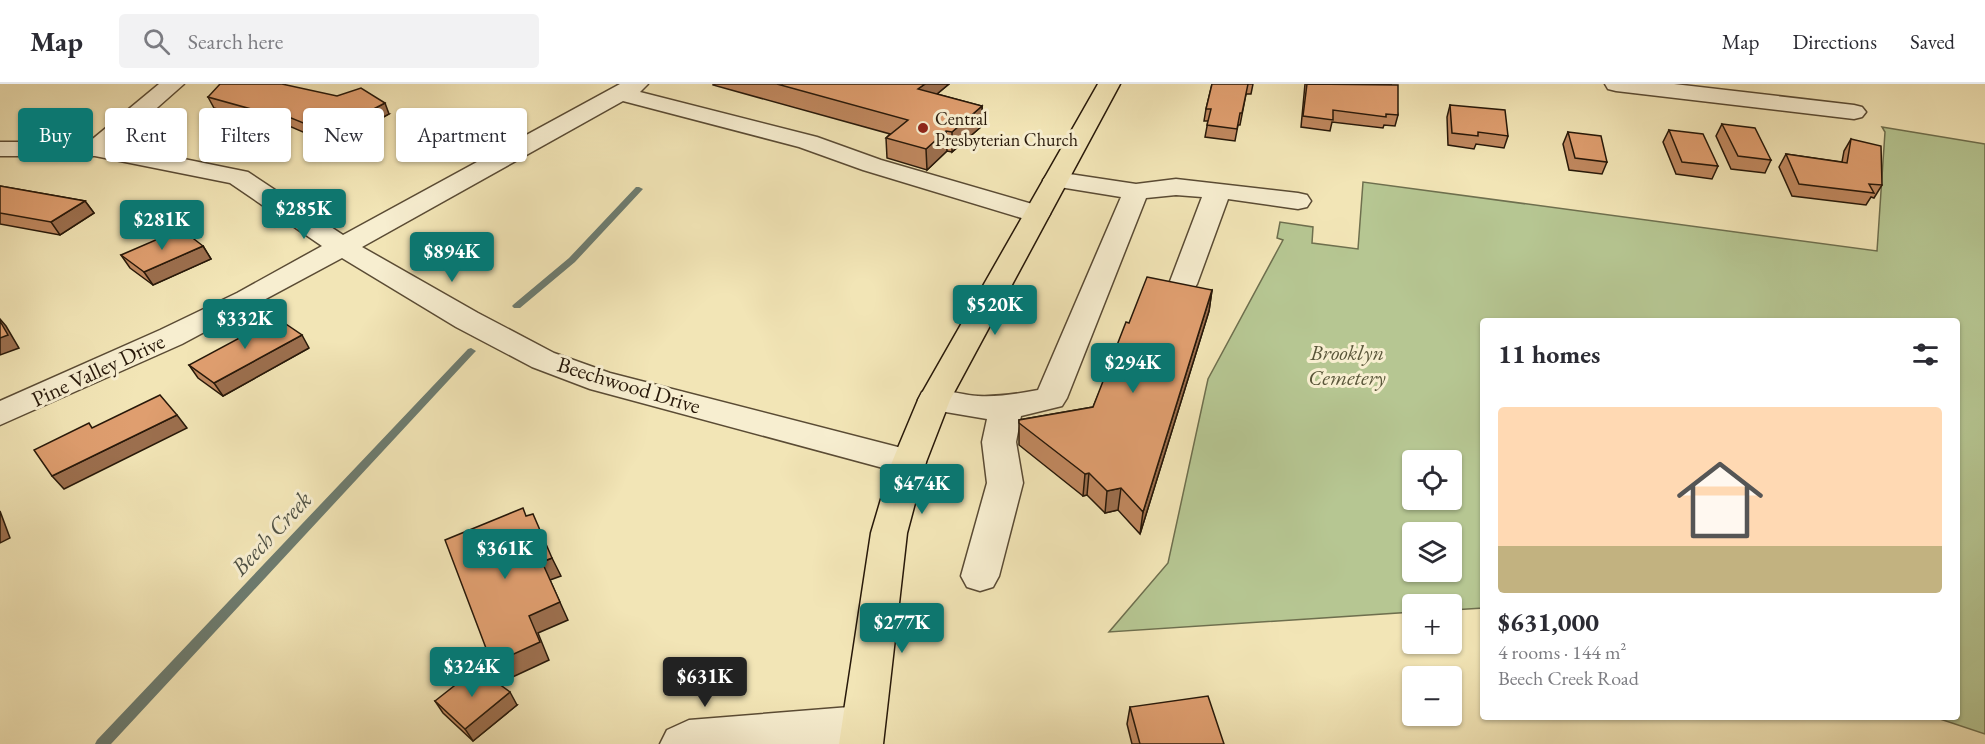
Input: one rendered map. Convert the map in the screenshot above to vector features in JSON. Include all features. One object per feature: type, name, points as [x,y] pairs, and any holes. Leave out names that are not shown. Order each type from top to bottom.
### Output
[{"type":"main road","points":[[862,734],[889,533],[909,462],[934,400],[1109,84]]},
{"type":"street","points":[[95,150],[173,84]]},
{"type":"street","points":[[1616,84],[1854,112]]},
{"type":"street","points":[[630,89],[1037,214]]},
{"type":"street","name":"Pine Valley Drive","points":[[0,414],[171,337],[247,299],[630,89]]},
{"type":"street","name":"Beechwood Drive","points":[[0,149],[95,150],[171,162],[239,177],[341,246],[467,320],[543,360],[601,381],[909,462]]},
{"type":"street","points":[[1056,180],[1136,192],[1176,187],[1218,190],[1298,201]]},
{"type":"street","points":[[1183,284],[1218,190]]},
{"type":"street","points":[[934,400],[975,407],[1007,408],[1051,399],[1136,192]]},
{"type":"street","points":[[980,576],[1005,483],[999,442],[1000,429],[1007,408]]},
{"type":"street","points":[[682,744],[689,740],[747,734],[862,734]]},
{"type":"green space","name":"Brooklyn Cemetery","points":[[1882,127],[1985,144],[1985,734],[1943,720],[1960,720],[1960,318],[1480,318],[1480,608],[1462,609],[1462,594],[1402,594],[1402,613],[1109,632],[1168,563],[1208,379],[1283,240],[1277,238],[1280,222],[1313,227],[1312,243],[1358,249],[1363,182],[1877,251],[1885,132]]},
{"type":"building","points":[[220,84],[282,84],[337,96],[361,88],[385,103],[376,108],[303,108],[303,123],[291,118],[291,108],[247,108],[208,97]]},
{"type":"building","points":[[777,84],[925,84],[918,89],[982,106],[952,132],[946,131],[926,149],[886,138],[908,120]]},
{"type":"building","points":[[1212,84],[1248,84],[1237,129],[1207,125],[1211,109],[1206,109]]},
{"type":"building","points":[[1307,84],[1398,85],[1398,115],[1386,114],[1386,117],[1333,110],[1333,120],[1303,116]]},
{"type":"building","points":[[1450,105],[1505,110],[1508,136],[1478,132],[1478,136],[1452,133]]},
{"type":"building","points":[[1722,124],[1755,128],[1771,160],[1738,156]]},
{"type":"building","points":[[1669,130],[1703,134],[1718,166],[1682,162]]},
{"type":"building","points":[[1568,132],[1601,136],[1607,162],[1575,158]]},
{"type":"building","points":[[1851,139],[1881,146],[1882,185],[1869,184],[1874,193],[1799,184],[1786,154],[1847,163]]},
{"type":"building","points":[[0,186],[85,201],[51,222],[0,213]]},
{"type":"building","points":[[181,229],[203,246],[144,272],[121,255]]},
{"type":"building","points":[[1147,277],[1212,290],[1143,512],[1121,488],[1107,491],[1089,473],[1085,474],[1019,423],[1019,420],[1093,407],[1126,322],[1129,323]]},
{"type":"building","points":[[277,318],[302,335],[214,383],[189,365]]},
{"type":"building","points":[[0,321],[8,335],[0,338]]},
{"type":"building","points":[[160,395],[177,415],[52,476],[34,450],[89,423],[92,428]]},
{"type":"building","points":[[523,508],[526,516],[533,514],[552,558],[542,562],[560,602],[529,616],[540,642],[492,664],[445,540]]},
{"type":"building","points":[[477,668],[510,692],[465,729],[435,701]]},
{"type":"building","points":[[1208,696],[1224,744],[1140,744],[1130,707]]},
{"type":"waterway","name":"Beech Creek","points":[[517,306],[572,260],[639,189]]},
{"type":"waterway","name":"Beech Creek","points":[[102,744],[471,351]]},
{"type":"place","name":"Central Presbyterian Church","points":[[923,128]]}]
